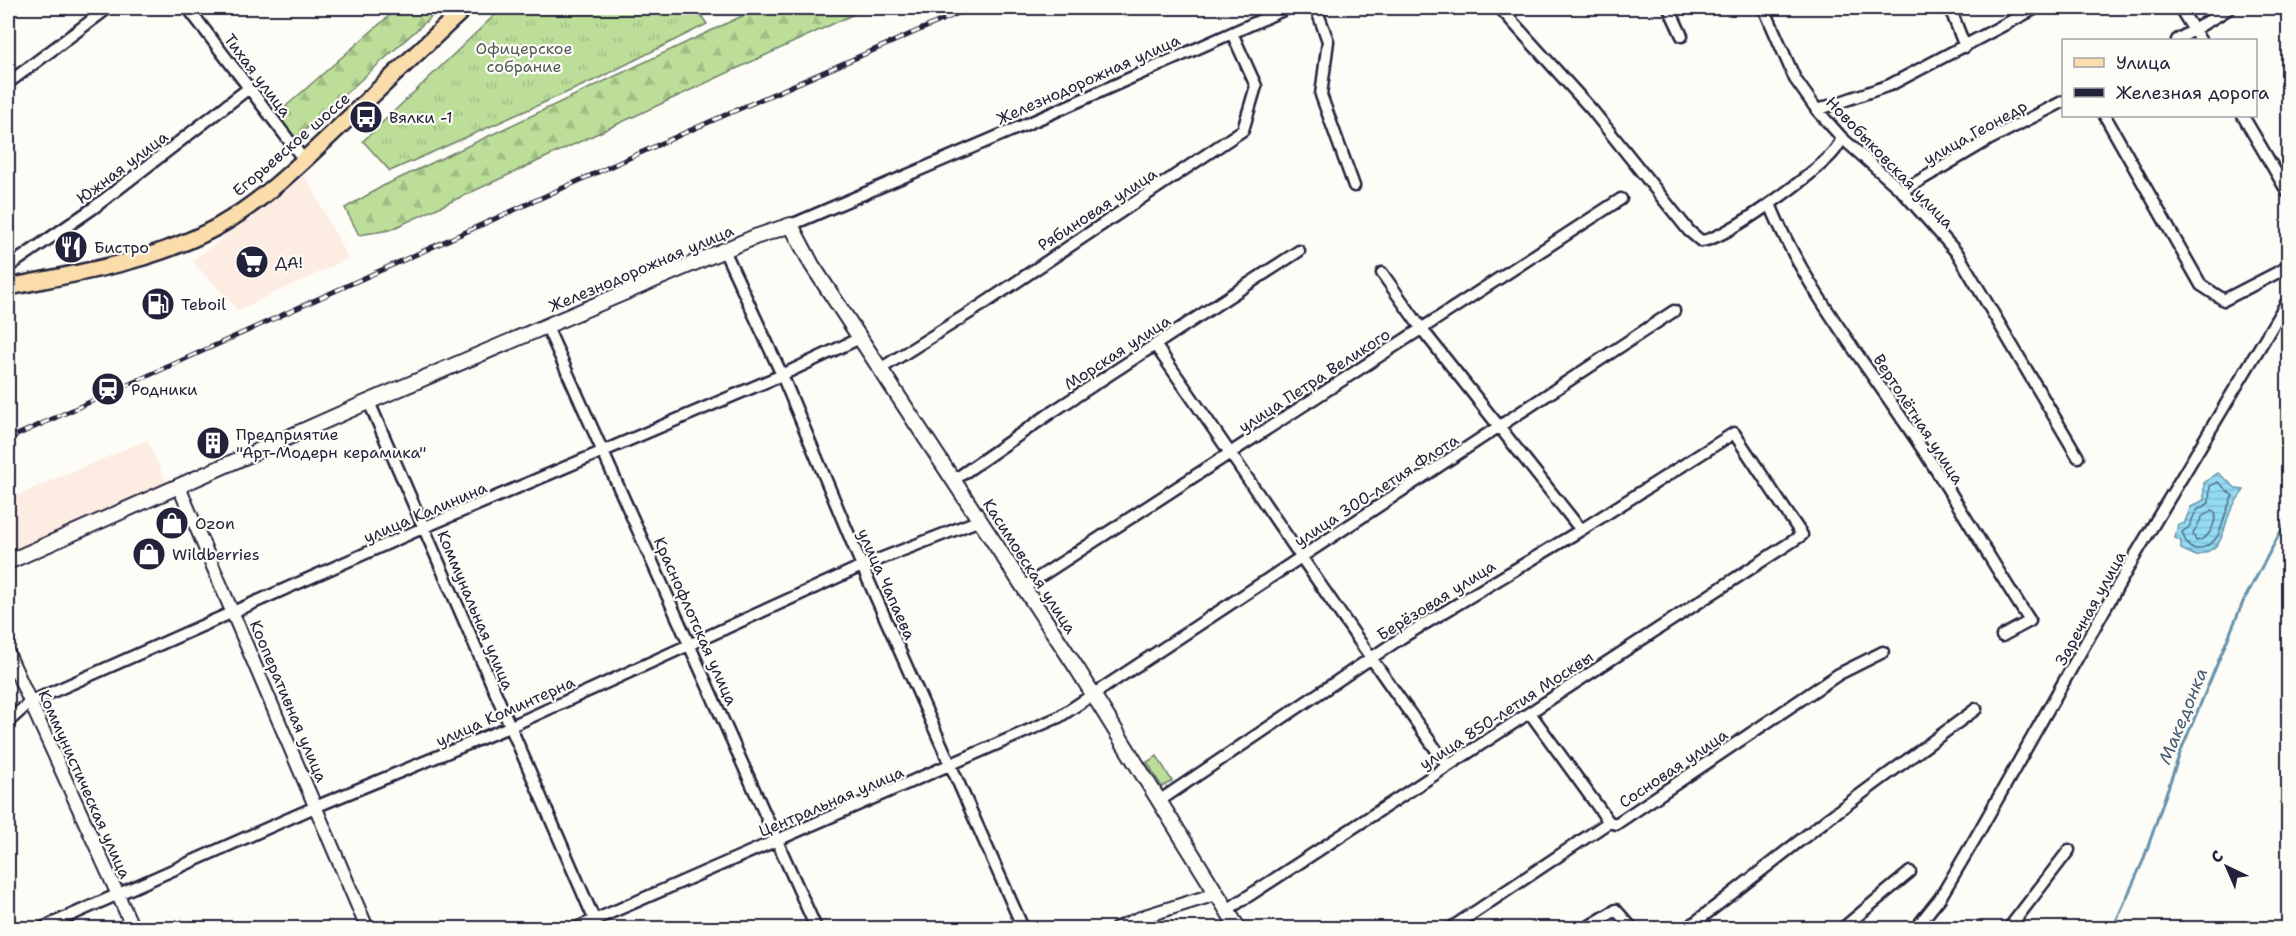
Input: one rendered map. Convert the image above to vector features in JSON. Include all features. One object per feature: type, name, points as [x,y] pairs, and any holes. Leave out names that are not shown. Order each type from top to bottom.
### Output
[{"type":"main road","name":"Егорьевское шоссе","points":[[8,287],[105,267],[195,238],[250,206],[304,160],[465,8]]},
{"type":"main road","name":"Железнодорожная улица","points":[[8,562],[369,402],[724,250],[791,225]]},
{"type":"main road","name":"Касимовская улица","points":[[791,225],[812,265],[1094,695],[1238,928]]},
{"type":"street","points":[[8,82],[108,8]]},
{"type":"street","name":"Тихая улица","points":[[188,8],[304,160]]},
{"type":"street","name":"Железнодорожная улица","points":[[791,225],[835,208],[1288,8]]},
{"type":"street","points":[[1316,8],[1328,41],[1321,95],[1354,186]]},
{"type":"street","points":[[1500,8],[1592,110],[1697,239],[1707,241],[1770,204],[1835,152],[1842,138]]},
{"type":"street","points":[[1669,8],[1682,36]]},
{"type":"street","name":"Новобыковская улица","points":[[1764,8],[1795,79],[1817,110],[1842,138],[1902,191],[1958,254],[2078,457]]},
{"type":"street","points":[[1950,8],[1965,47]]},
{"type":"street","points":[[1817,110],[1890,85],[2036,8]]},
{"type":"street","points":[[2181,8],[2197,36]]},
{"type":"street","points":[[2197,36],[2198,25],[2229,8]]},
{"type":"street","name":"Рябиновая улица","points":[[880,369],[982,305],[1243,130],[1256,86],[1232,33]]},
{"type":"street","points":[[2182,39],[2197,36]]},
{"type":"street","name":"Южная улица","points":[[9,266],[92,209],[249,88]]},
{"type":"street","name":"улица Геонедр","points":[[1902,191],[1990,139],[2062,101]]},
{"type":"street","points":[[2105,117],[2200,285],[2224,300],[2289,267]]},
{"type":"street","points":[[2244,117],[2289,194]]},
{"type":"street","name":"улица Петра Великого","points":[[1024,587],[1621,199]]},
{"type":"street","name":"Вертолётная улица","points":[[1770,204],[1783,237],[1803,270],[1918,442],[2030,621],[2002,636]]},
{"type":"street","name":"улица Чапаева","points":[[724,250],[782,375],[862,566],[1023,928]]},
{"type":"street","name":"Морская улица","points":[[954,480],[1299,251]]},
{"type":"street","points":[[1382,273],[1421,328],[1501,425],[1581,530]]},
{"type":"street","name":"Заречная улица","points":[[1916,928],[1940,898],[2136,554],[2287,304]]},
{"type":"street","name":"улица 300-летия Флота","points":[[1094,695],[1674,311]]},
{"type":"street","name":"Краснофлотская улица","points":[[547,327],[816,928]]},
{"type":"street","name":"улица Калинина","points":[[8,722],[30,702],[425,527],[782,375],[860,338]]},
{"type":"street","points":[[1155,345],[1302,556],[1370,659],[1448,766]]},
{"type":"street","name":"Коммунальная улица","points":[[369,402],[596,925]]},
{"type":"street","name":"Берёзовая улица","points":[[1159,801],[1370,659],[1734,433],[1802,535]]},
{"type":"street","name":"Кооперативная улица","points":[[179,487],[367,928]]},
{"type":"street","name":"улица Коминтерна","points":[[42,928],[315,807],[509,727],[862,566],[980,520]]},
{"type":"street","name":"улица 850-летия Москвы","points":[[1227,910],[1802,535]]},
{"type":"street","name":"Сосновая улица","points":[[1451,928],[1609,822],[1616,824],[1839,674],[1884,652]]},
{"type":"street","name":"Коммунистическая улица","points":[[8,653],[133,928]]},
{"type":"street","name":"Центральная улица","points":[[576,928],[596,925],[777,841],[951,766],[1057,718],[1094,695]]},
{"type":"street","points":[[1688,928],[1830,817],[1976,709]]},
{"type":"street","points":[[1530,713],[1609,822]]},
{"type":"street","points":[[2009,928],[2069,850]]},
{"type":"street","points":[[1843,928],[1910,872]]},
{"type":"street","points":[[1117,928],[1145,916],[1216,894]]},
{"type":"street","points":[[1586,928],[1616,910],[1632,928]]},
{"type":"shaded area","points":[[305,175],[348,259],[238,310],[192,261]]},
{"type":"shaded area","points":[[147,440],[167,484],[8,553],[8,499]]},
{"type":"green space","points":[[398,8],[441,8],[295,139],[277,114]]},
{"type":"green space","name":"Офицерское собрание","points":[[502,8],[696,8],[707,24],[597,79],[390,171],[363,141]]},
{"type":"green space","points":[[759,8],[867,8],[390,230],[359,235],[345,208],[383,186]]},
{"type":"green space","points":[[1157,756],[1172,781],[1162,787],[1147,762]]},
{"type":"water","points":[[2218,473],[2237,489],[2244,490],[2232,507],[2218,544],[2196,556],[2181,549],[2181,541],[2175,538],[2178,524],[2184,524],[2191,507],[2204,500],[2204,483]]},
{"type":"waterway","name":"Македонка","points":[[2113,928],[2143,861],[2180,753],[2243,602],[2288,518]]},
{"type":"railway","points":[[8,439],[691,130],[970,8]]},
{"type":"place","name":"Вялки -1","points":[[366,117]]},
{"type":"place","name":"Бистро","points":[[71,247]]},
{"type":"place","name":"ДА!","points":[[252,262]]},
{"type":"place","name":"Teboil","points":[[158,304]]},
{"type":"place","name":"Родники","points":[[108,389]]},
{"type":"place","name":"Предприятие \"Арт-Модерн керамика\"","points":[[213,443]]},
{"type":"place","name":"Ozon","points":[[172,523]]},
{"type":"place","name":"Wildberries","points":[[149,554]]}]
